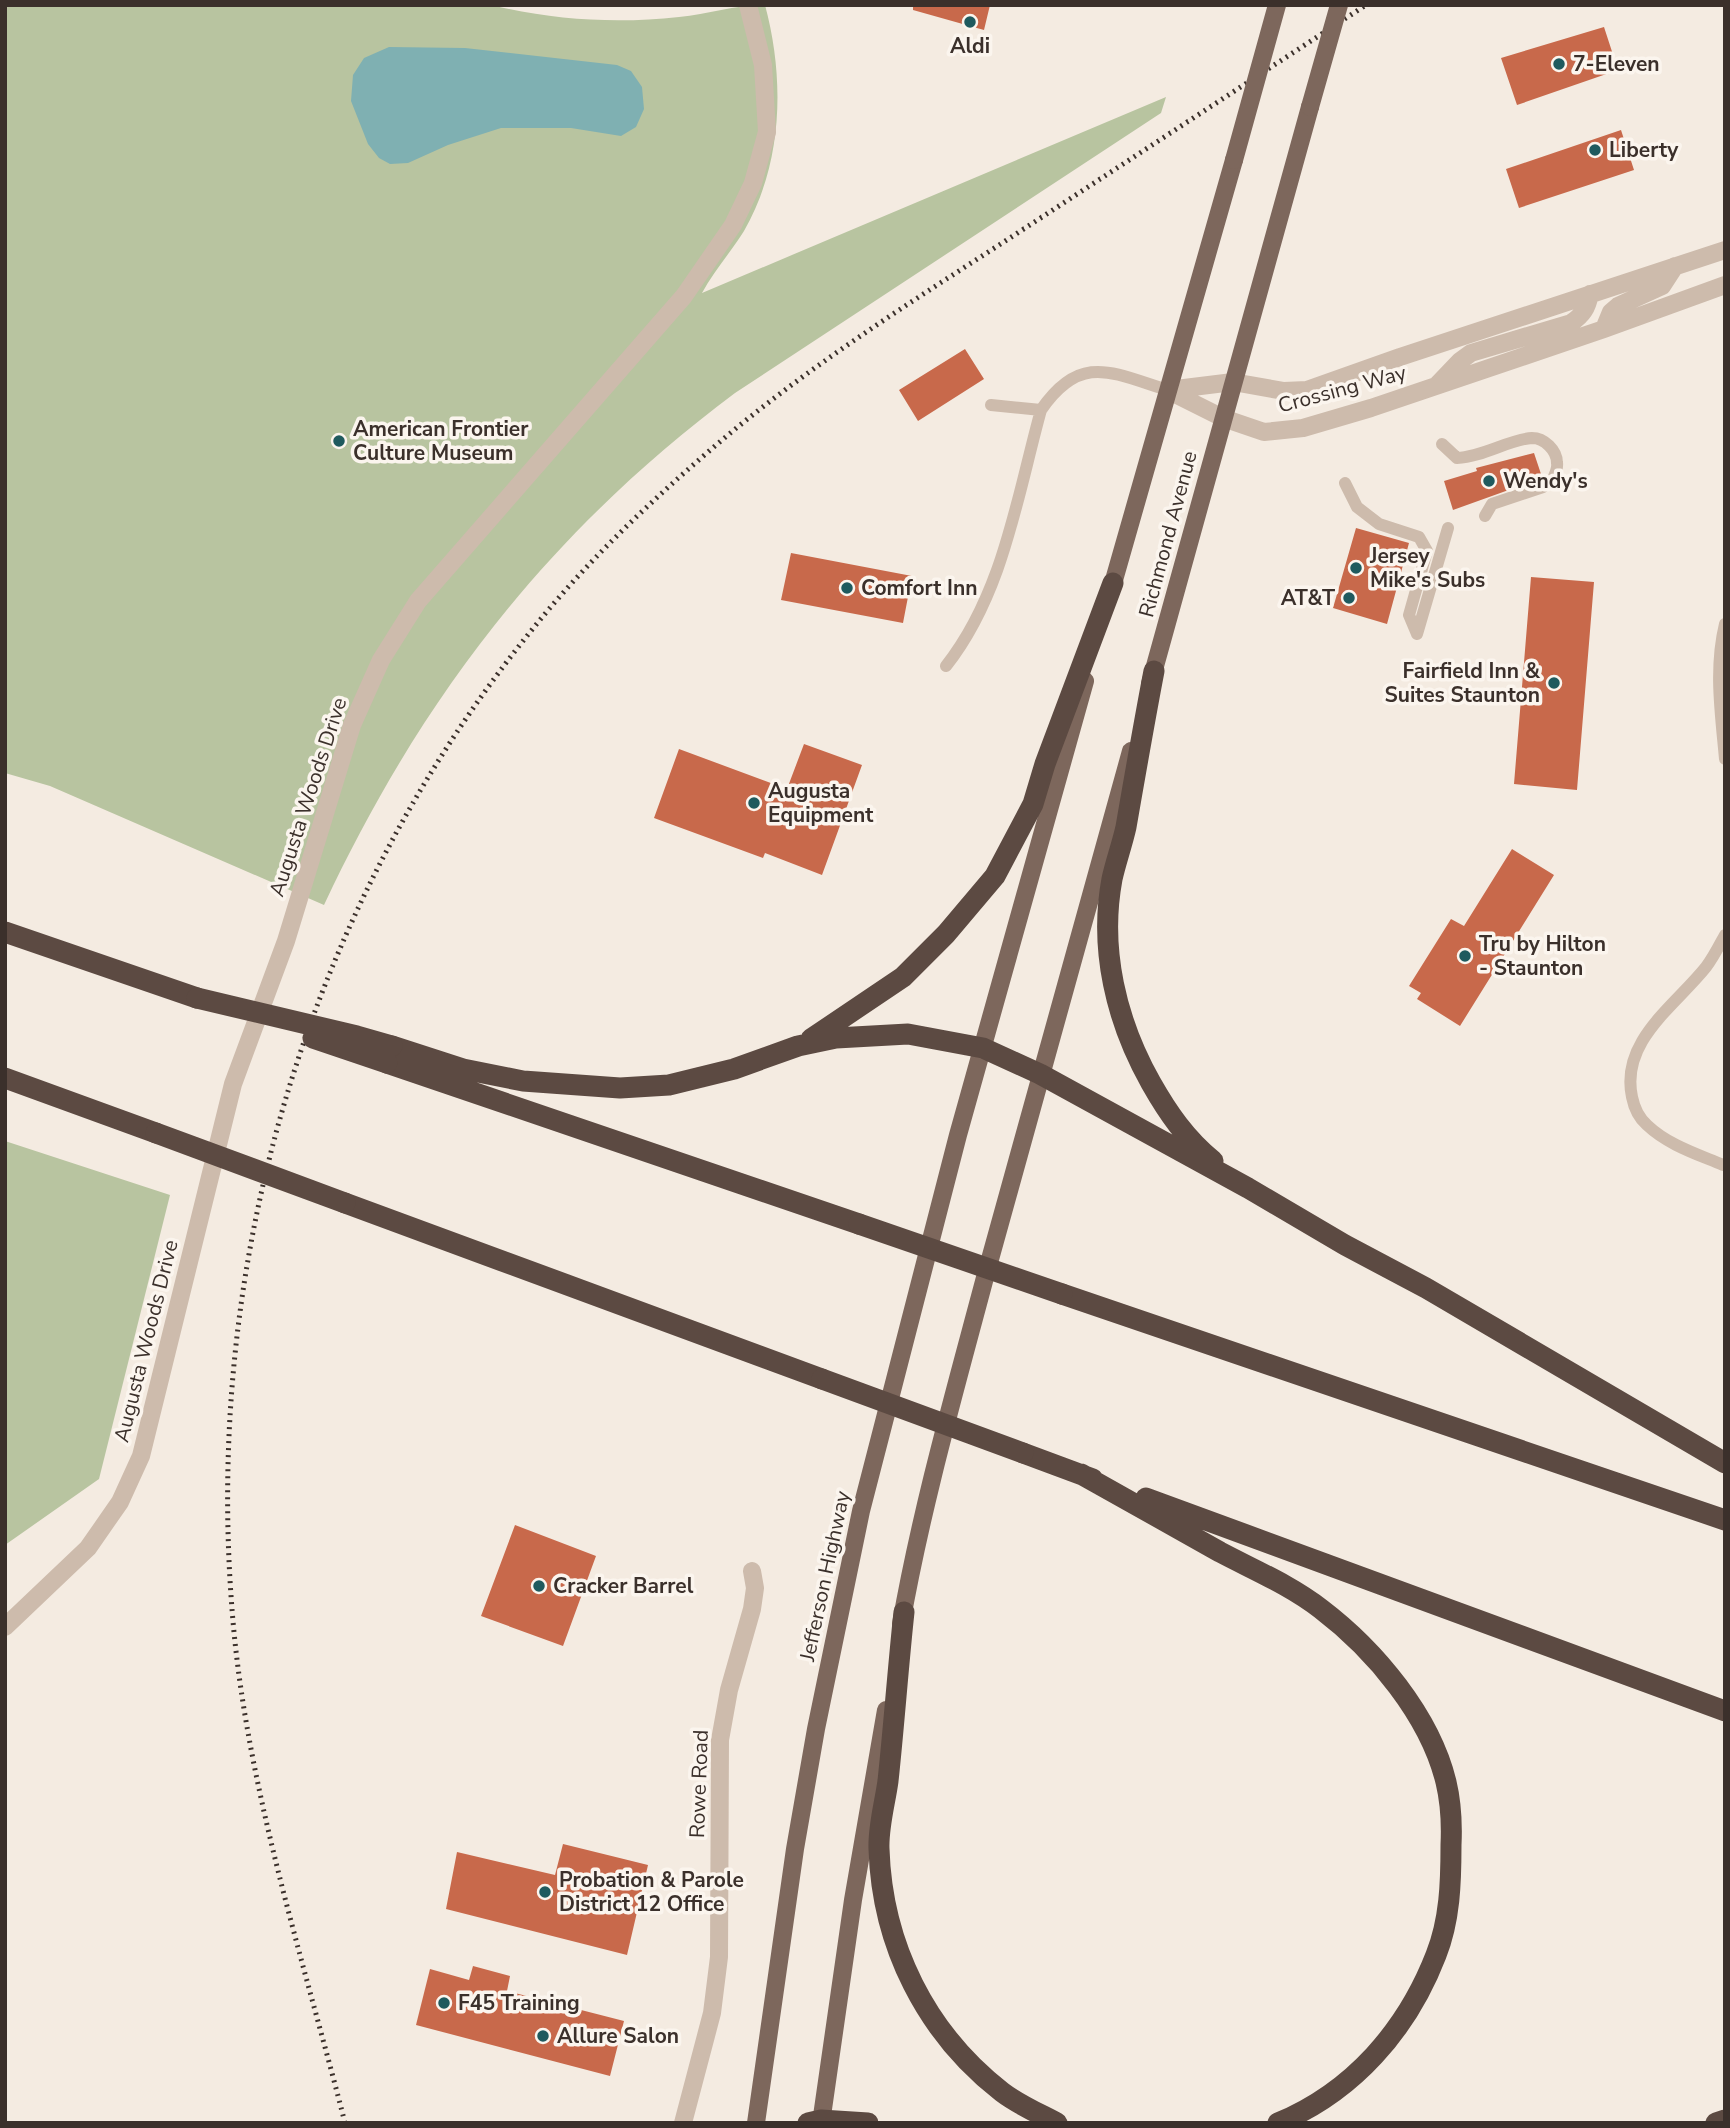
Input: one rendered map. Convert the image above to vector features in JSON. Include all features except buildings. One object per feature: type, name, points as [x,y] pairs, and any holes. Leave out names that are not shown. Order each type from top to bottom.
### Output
[{"type":"highway","points":[[389,1055],[523,1081],[620,1088],[669,1085],[734,1069],[798,1045],[829,1028],[903,976],[946,934],[995,876],[1033,804],[1045,764],[1113,583]]},
{"type":"highway","points":[[1154,671],[1125,832],[1112,880],[1108,932],[1115,995],[1124,1026],[1139,1060],[1173,1120],[1196,1147],[1248,1188]]},
{"type":"highway","points":[[5,932],[197,998],[389,1055],[859,1224],[1725,1520]]},
{"type":"highway","points":[[798,1045],[836,1038],[892,1034],[923,1036],[983,1048],[1040,1074],[1248,1188],[1345,1245],[1426,1288],[1725,1463]]},
{"type":"highway","points":[[5,1078],[1725,1712]]},
{"type":"highway","points":[[1082,1474],[1276,1580],[1321,1609],[1357,1641],[1401,1690],[1423,1724],[1446,1782],[1452,1819],[1448,1912],[1439,1948],[1425,1982],[1408,2015],[1381,2050],[1355,2076],[1325,2098],[1278,2123]]},
{"type":"highway","points":[[904,1612],[888,1780],[878,1847],[884,1901],[893,1937],[917,1994],[944,2036],[969,2064],[1003,2093],[1057,2123]]},
{"type":"highway","points":[[1716,2123],[1725,2120]]},
{"type":"highway","points":[[817,2122],[868,2123]]},
{"type":"main road","name":"Richmond Avenue","points":[[983,1048],[1278,5]]},
{"type":"main road","name":"Richmond Avenue","points":[[1040,1074],[1339,5]]},
{"type":"main road","name":"Jefferson Highway","points":[[756,2123],[800,1822],[816,1729],[861,1511],[983,1048]]},
{"type":"main road","points":[[817,2122],[904,1612],[932,1486],[1040,1074]]},
{"type":"street","name":"Augusta Woods Drive","points":[[5,1627],[88,1548],[120,1502],[141,1456],[233,1084],[286,941],[352,725],[381,660],[418,601],[684,296],[733,225],[753,183],[767,132],[764,65],[748,5]]},
{"type":"street","name":"Crossing Way","points":[[1167,390],[1233,382],[1284,391],[1307,390],[1400,356],[1725,250]]},
{"type":"street","points":[[1604,329],[1611,312],[1618,306],[1662,286],[1675,266]]},
{"type":"street","name":"Crossing Way","points":[[1167,390],[1223,418],[1264,432],[1303,428],[1604,329],[1725,285]]},
{"type":"street","points":[[1435,386],[1471,354],[1571,323],[1581,316],[1587,307],[1590,294]]},
{"type":"street","name":"Rowe Road","points":[[682,2123],[709,2031],[719,1957],[720,1740],[729,1690],[755,1588],[752,1572]]},
{"type":"lane","points":[[946,666],[975,624],[993,584],[1041,410],[1060,386],[1075,376],[1089,373],[1119,374],[1167,390]]},
{"type":"lane","points":[[991,405],[1041,410]]},
{"type":"lane","points":[[1442,444],[1457,458],[1470,457],[1531,438],[1543,440],[1553,450],[1558,462],[1553,479],[1543,486],[1492,504],[1485,516]]},
{"type":"lane","points":[[1345,483],[1357,507],[1379,524],[1419,537],[1427,551],[1409,615],[1417,634],[1448,528]]},
{"type":"lane","points":[[1725,624],[1720,649],[1719,691],[1725,759]]},
{"type":"lane","points":[[1724,1163],[1675,1145],[1645,1124],[1634,1104],[1629,1080],[1640,1044],[1655,1022],[1706,966],[1725,935]]},
{"type":"green space","name":"American Frontier Culture Museum","points":[[5,5],[491,5],[561,17],[631,20],[679,17],[765,5],[776,62],[777,91],[777,120],[767,177],[744,231],[702,293],[1166,97],[1161,113],[735,393],[668,446],[606,502],[549,561],[496,623],[448,688],[403,756],[324,905],[50,786],[5,773]]},
{"type":"green space","points":[[5,1141],[170,1195],[99,1479],[5,1545]]},
{"type":"water","points":[[389,47],[465,48],[617,65],[631,71],[642,87],[644,109],[636,127],[621,136],[571,128],[501,128],[448,145],[408,163],[390,164],[379,158],[368,144],[351,101],[353,75],[364,58]]},
{"type":"railway","points":[[345,2123],[277,1868],[249,1739],[232,1609],[228,1476],[236,1345],[257,1215],[289,1088],[333,965],[389,846],[457,733],[535,626],[578,576],[624,529],[722,440],[792,385],[938,284],[1366,5]]},
{"type":"place","name":"Aldi","points":[[970,22]]},
{"type":"place","name":"7-Eleven","points":[[1559,64]]},
{"type":"place","name":"Liberty","points":[[1595,150]]},
{"type":"place","name":"American Frontier Culture Museum","points":[[339,441]]},
{"type":"place","name":"Wendy's","points":[[1489,481]]},
{"type":"place","name":"Jersey Mike's Subs","points":[[1356,568]]},
{"type":"place","name":"Comfort Inn","points":[[847,588]]},
{"type":"place","name":"AT&T","points":[[1349,598]]},
{"type":"place","name":"Fairfield Inn & Suites Staunton","points":[[1554,683]]},
{"type":"place","name":"Augusta Equipment","points":[[754,803]]},
{"type":"place","name":"Tru by Hilton - Staunton","points":[[1465,956]]},
{"type":"place","name":"Cracker Barrel","points":[[539,1586]]},
{"type":"place","name":"Probation & Parole District 12 Office","points":[[545,1892]]},
{"type":"place","name":"F45 Training","points":[[444,2003]]},
{"type":"place","name":"Allure Salon","points":[[543,2036]]}]
